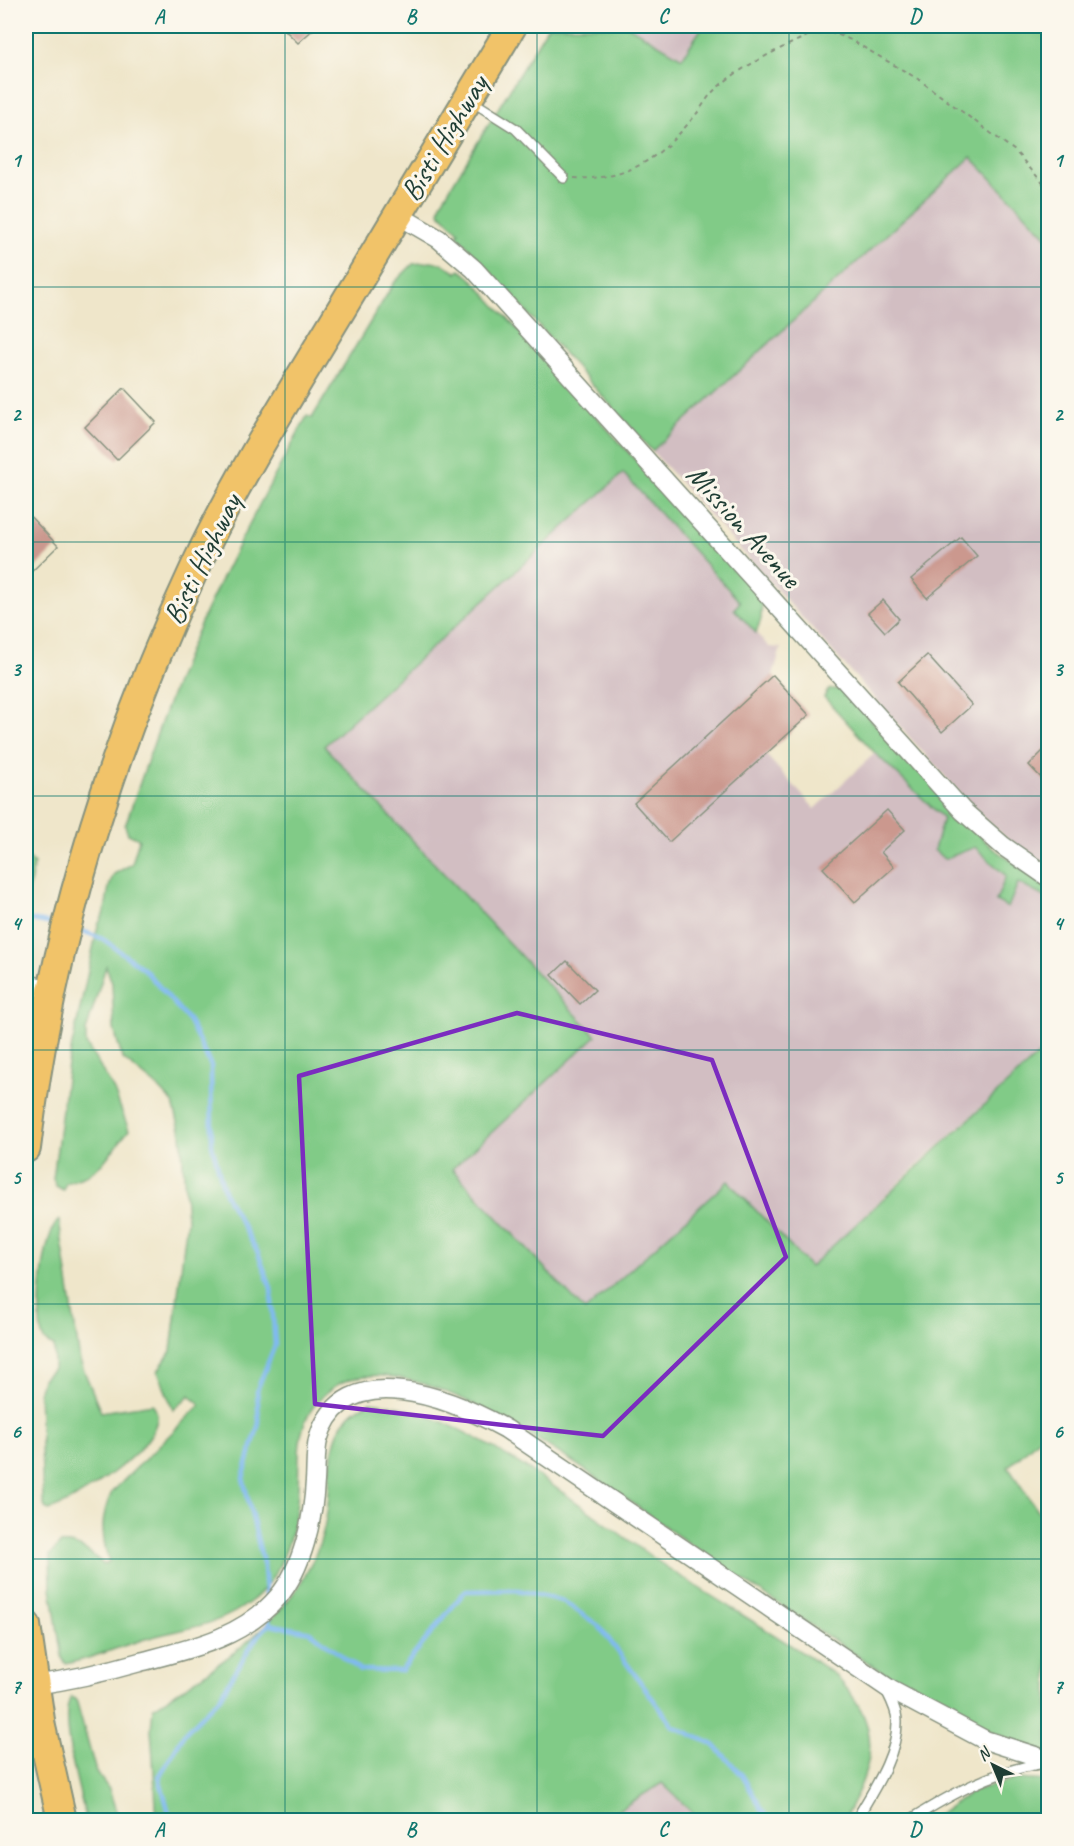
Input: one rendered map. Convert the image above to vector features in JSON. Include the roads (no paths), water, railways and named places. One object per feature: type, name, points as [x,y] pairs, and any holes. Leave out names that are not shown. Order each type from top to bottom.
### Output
[{"type":"main road","name":"Bisti Highway","points":[[26,1148],[39,987],[77,888],[111,776],[177,608],[244,473],[512,26]]},
{"type":"main road","points":[[26,1626],[34,1685],[62,1821]]},
{"type":"street","name":"Mission Avenue","points":[[398,214],[439,239],[474,269],[957,804],[1003,846],[1048,877]]},
{"type":"street","points":[[34,1685],[73,1680],[196,1647],[223,1637],[263,1612],[291,1578],[301,1554],[312,1508],[318,1442],[322,1430],[331,1415],[357,1394],[384,1389],[408,1391],[482,1416],[514,1434],[884,1686],[985,1740],[1048,1761]]},
{"type":"lane","points":[[468,99],[516,129],[564,178]]},
{"type":"lane","points":[[856,1821],[880,1776],[896,1739],[898,1719],[884,1686]]},
{"type":"lane","points":[[910,1821],[972,1783],[1004,1771],[1048,1761]]},
{"type":"waterway","points":[[26,919],[58,925]]},
{"type":"waterway","points":[[75,928],[103,939],[144,969],[189,1021],[211,1066],[212,1145],[225,1194],[258,1253],[271,1288],[275,1345],[257,1390],[259,1423],[243,1478],[264,1567],[267,1602]]},
{"type":"waterway","points":[[269,1624],[311,1632],[360,1670],[401,1671],[465,1591],[518,1590],[563,1601],[599,1626],[673,1726],[714,1745],[742,1775],[768,1820]]},
{"type":"waterway","points":[[171,1820],[159,1777],[184,1734],[220,1697],[254,1641],[269,1624],[268,1613]]}]
